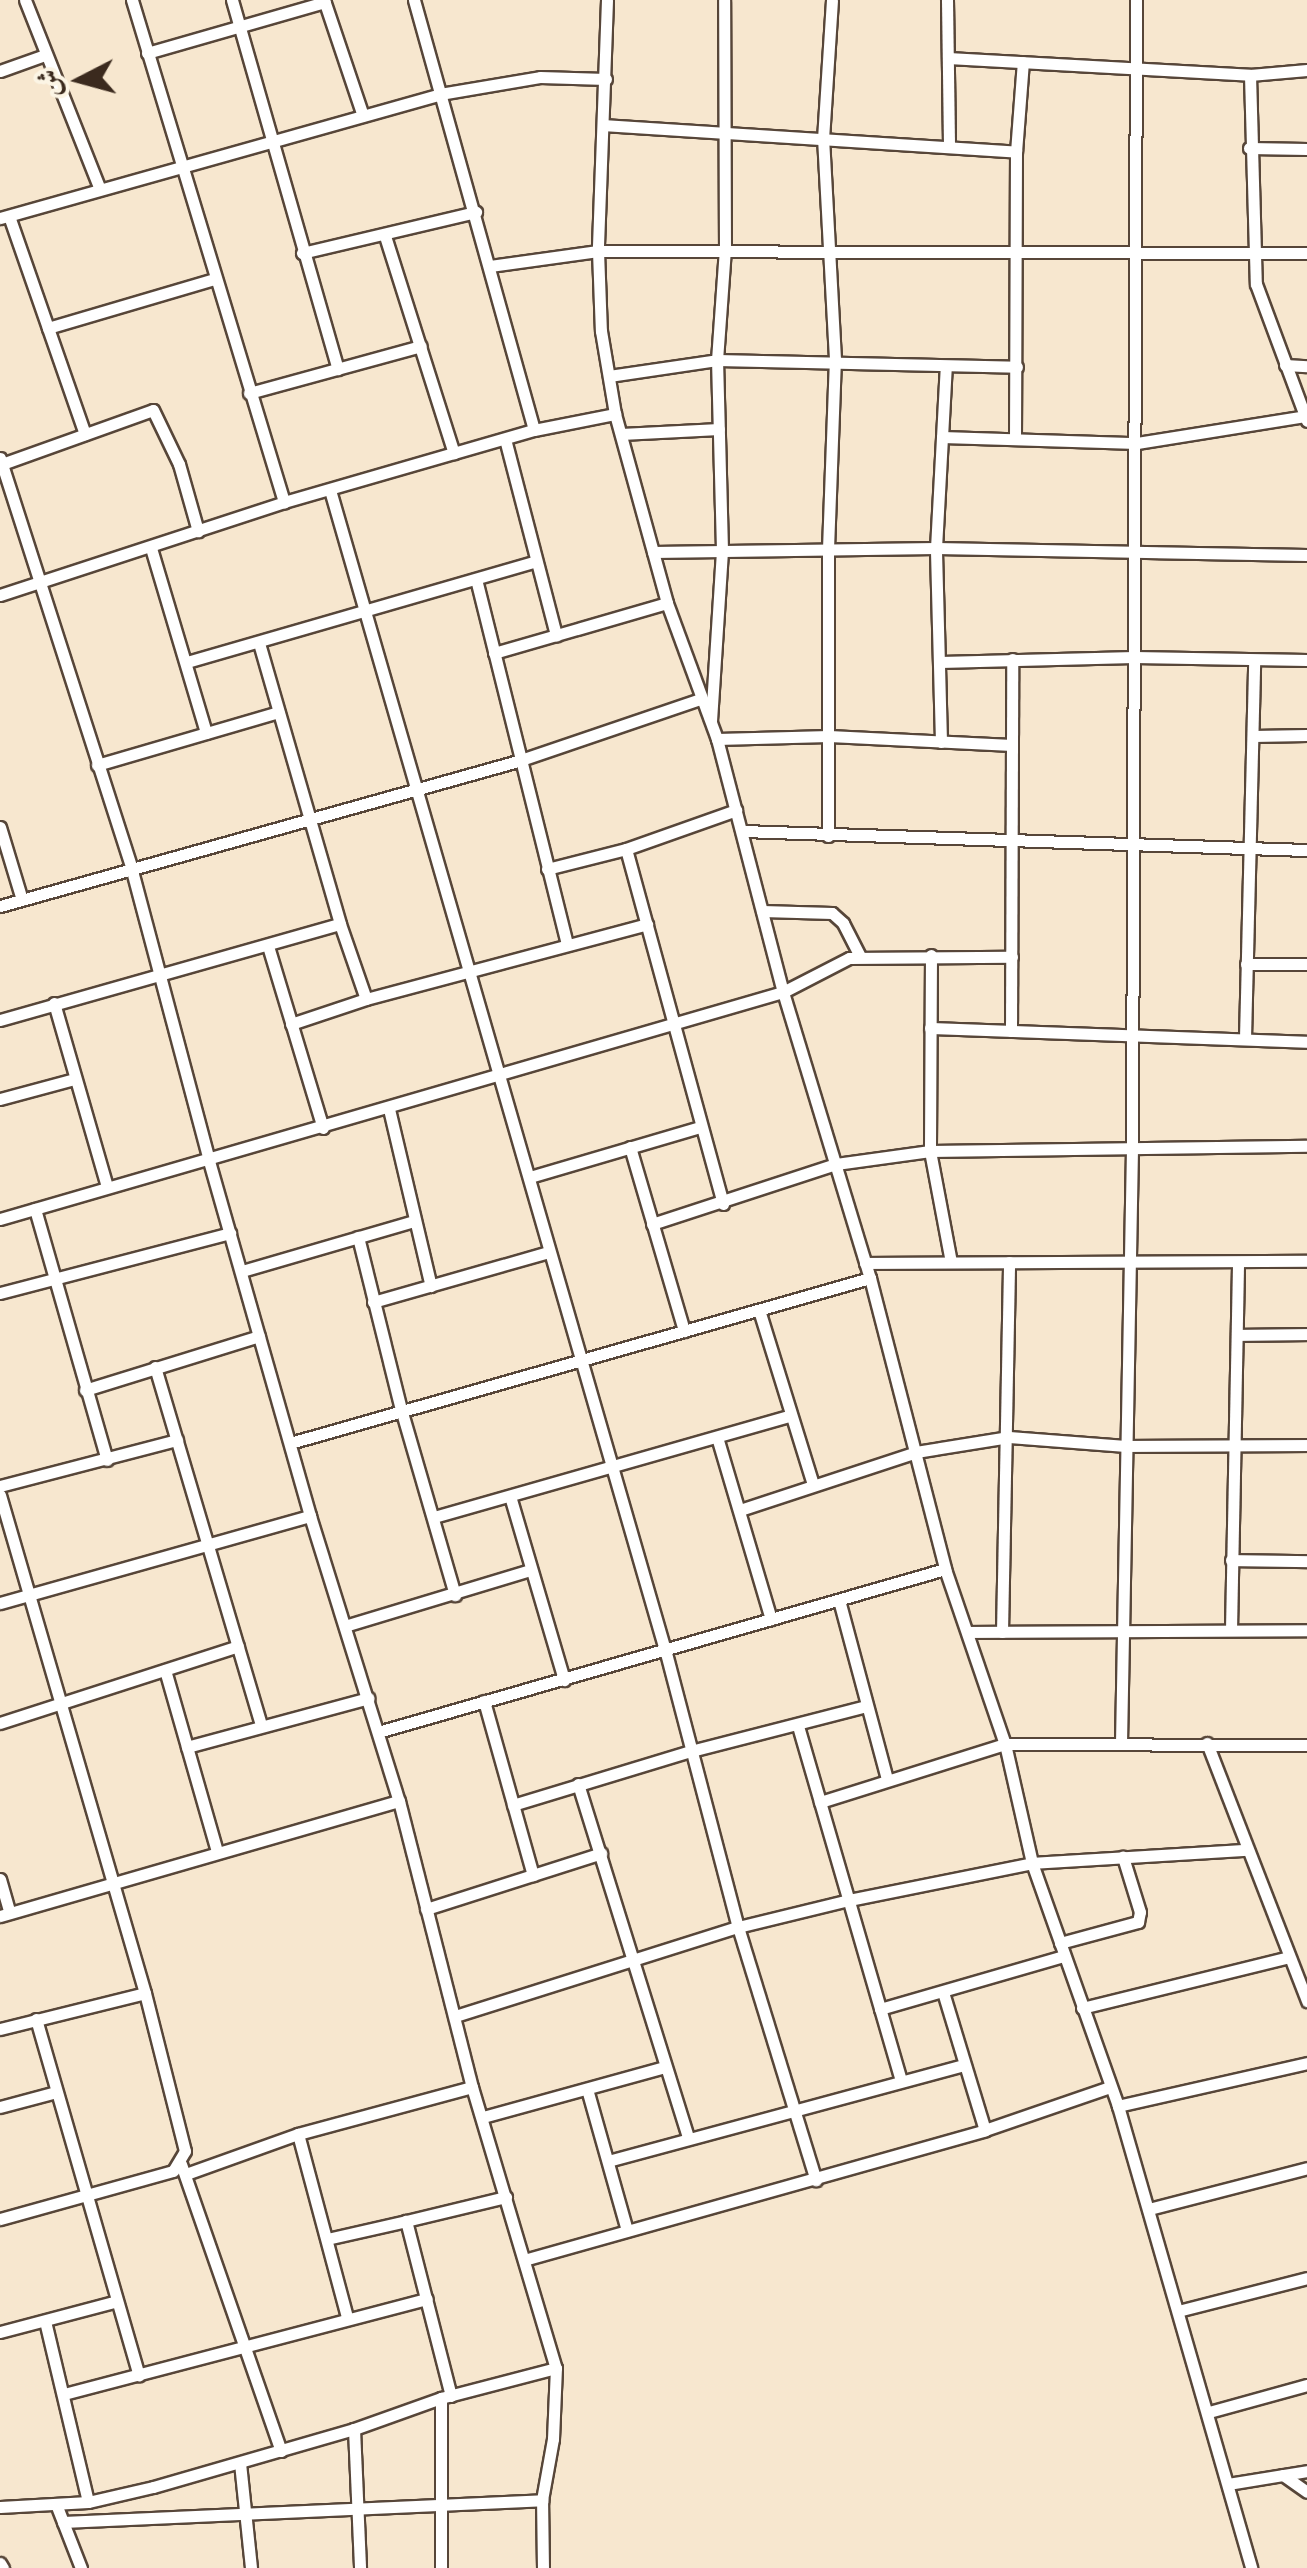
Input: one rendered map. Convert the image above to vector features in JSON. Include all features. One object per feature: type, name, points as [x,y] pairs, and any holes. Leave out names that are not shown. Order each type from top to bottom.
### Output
[{"type":"street","points":[[26,0],[100,189]]},
{"type":"street","points":[[132,0],[284,502]]},
{"type":"street","points":[[232,0],[338,369]]},
{"type":"street","points":[[414,0],[534,430]]},
{"type":"street","points":[[607,0],[598,252],[601,332],[615,414],[667,603],[716,739],[782,992],[866,1263],[946,1569],[1005,1744],[1032,1863],[1118,2106],[1251,2568]]},
{"type":"street","points":[[711,726],[722,550],[717,360],[726,250],[724,0]]},
{"type":"street","points":[[828,836],[828,549],[834,360],[823,139],[832,0]]},
{"type":"street","points":[[948,0],[949,146]]},
{"type":"street","points":[[1120,1743],[1131,1263],[1136,0]]},
{"type":"street","points":[[147,53],[325,1],[363,116]]},
{"type":"street","points":[[0,71],[46,55]]},
{"type":"street","points":[[948,58],[1250,75],[1307,70]]},
{"type":"street","points":[[1014,439],[1019,251],[1016,152],[1023,62]]},
{"type":"street","points":[[942,437],[1137,443],[1306,418],[1261,301],[1248,148],[1250,75]]},
{"type":"street","points":[[85,434],[5,217],[440,94],[540,77],[606,79]]},
{"type":"street","points":[[604,125],[1016,152]]},
{"type":"street","points":[[1248,148],[1307,149]]},
{"type":"street","points":[[302,253],[476,212]]},
{"type":"street","points":[[385,236],[454,453]]},
{"type":"street","points":[[490,266],[598,252],[1307,253]]},
{"type":"street","points":[[48,328],[215,279]]},
{"type":"street","points":[[249,393],[421,346]]},
{"type":"street","points":[[609,376],[717,360],[1017,367]]},
{"type":"street","points":[[941,742],[936,548],[946,366]]},
{"type":"street","points":[[1285,366],[1307,366]]},
{"type":"street","points":[[198,531],[179,464],[158,414],[147,410],[1,461],[162,974],[209,1161],[310,1516],[399,1801],[472,2087],[556,2368],[553,2439],[542,2500],[543,2568]]},
{"type":"street","points":[[0,595],[284,502],[534,430],[615,414]]},
{"type":"street","points":[[621,434],[719,429]]},
{"type":"street","points":[[506,439],[556,635]]},
{"type":"street","points":[[330,490],[413,790],[530,1178],[666,1653],[738,1927],[816,2180]]},
{"type":"street","points":[[151,548],[206,733]]},
{"type":"street","points":[[654,552],[936,548],[1307,555]]},
{"type":"street","points":[[187,662],[536,561]]},
{"type":"street","points":[[476,578],[518,760],[567,945]]},
{"type":"street","points":[[494,652],[667,603]]},
{"type":"street","points":[[259,643],[340,924],[366,998]]},
{"type":"street","points":[[940,662],[1134,656],[1307,660]]},
{"type":"street","points":[[1011,1031],[1012,660]]},
{"type":"street","points":[[1244,1038],[1254,660]]},
{"type":"street","points":[[0,906],[518,760],[700,699]]},
{"type":"street","points":[[97,764],[278,712]]},
{"type":"street","points":[[716,739],[830,736],[1012,745]]},
{"type":"street","points":[[1252,736],[1307,736]]},
{"type":"street","points":[[547,869],[626,849],[736,810]]},
{"type":"street","points":[[0,827],[22,900]]},
{"type":"street","points":[[742,831],[1307,850]]},
{"type":"street","points":[[626,849],[724,1204]]},
{"type":"street","points":[[762,911],[832,913],[843,923],[860,958]]},
{"type":"street","points":[[0,1020],[340,924]]},
{"type":"street","points":[[291,1024],[366,998],[647,924]]},
{"type":"street","points":[[268,946],[323,1128]]},
{"type":"street","points":[[0,1219],[782,992],[837,962],[931,955],[1012,957]]},
{"type":"street","points":[[931,955],[930,1151],[951,1262]]},
{"type":"street","points":[[1246,964],[1307,964]]},
{"type":"street","points":[[54,1003],[107,1187]]},
{"type":"street","points":[[930,1028],[1307,1042]]},
{"type":"street","points":[[1,1097],[74,1079]]},
{"type":"street","points":[[389,1109],[431,1286]]},
{"type":"street","points":[[530,1178],[700,1127]]},
{"type":"street","points":[[652,1224],[724,1204],[836,1164],[930,1151],[1307,1146]]},
{"type":"street","points":[[630,1147],[684,1331]]},
{"type":"street","points":[[35,1209],[107,1460]]},
{"type":"street","points":[[242,1271],[414,1221]]},
{"type":"street","points":[[0,1293],[230,1233]]},
{"type":"street","points":[[358,1237],[400,1409],[455,1595]]},
{"type":"street","points":[[373,1302],[549,1252]]},
{"type":"street","points":[[866,1263],[1307,1261]]},
{"type":"street","points":[[1002,1632],[1009,1437],[1008,1262]]},
{"type":"street","points":[[1230,1630],[1238,1262]]},
{"type":"street","points":[[290,1443],[870,1278]]},
{"type":"street","points":[[759,1310],[813,1484]]},
{"type":"street","points":[[1237,1335],[1307,1334]]},
{"type":"street","points":[[85,1390],[259,1336]]},
{"type":"street","points":[[156,1367],[260,1725]]},
{"type":"street","points":[[434,1517],[792,1415]]},
{"type":"street","points":[[718,1436],[771,1619]]},
{"type":"street","points":[[740,1510],[916,1452],[1009,1437],[1126,1446],[1307,1445]]},
{"type":"street","points":[[0,1486],[177,1440]]},
{"type":"street","points":[[0,1495],[145,1993],[185,2140],[184,2169],[281,2451]]},
{"type":"street","points":[[510,1496],[564,1680]]},
{"type":"street","points":[[0,1603],[310,1516]]},
{"type":"street","points":[[1231,1560],[1307,1561]]},
{"type":"street","points":[[378,1732],[666,1653],[946,1569]]},
{"type":"street","points":[[345,1626],[532,1570]]},
{"type":"street","points":[[839,1600],[888,1779]]},
{"type":"street","points":[[968,1632],[1307,1630]]},
{"type":"street","points":[[0,1723],[238,1646]]},
{"type":"street","points":[[165,1670],[217,1851]]},
{"type":"street","points":[[187,1747],[368,1698]]},
{"type":"street","points":[[484,1701],[533,1875]]},
{"type":"street","points":[[513,1805],[691,1751],[866,1706]]},
{"type":"street","points":[[798,1726],[901,2080]]},
{"type":"street","points":[[1207,1742],[1307,2001]]},
{"type":"street","points":[[820,1802],[1005,1744],[1307,1745]]},
{"type":"street","points":[[578,1784],[688,2138]]},
{"type":"street","points":[[0,1879],[5,1914],[399,1801]]},
{"type":"street","points":[[455,2016],[738,1927],[850,1900],[1032,1863],[1246,1850]]},
{"type":"street","points":[[426,1909],[601,1854]]},
{"type":"street","points":[[1060,1943],[1138,1922],[1140,1912],[1123,1858]]},
{"type":"street","points":[[880,2009],[1064,1956]]},
{"type":"street","points":[[1082,2008],[1289,1957]]},
{"type":"street","points":[[943,1992],[985,2130]]},
{"type":"street","points":[[0,2029],[145,1993]]},
{"type":"street","points":[[36,2019],[139,2374]]},
{"type":"street","points":[[1118,2106],[1307,2063]]},
{"type":"street","points":[[608,2161],[962,2064]]},
{"type":"street","points":[[483,2117],[664,2066]]},
{"type":"street","points":[[0,2219],[472,2087]]},
{"type":"street","points":[[524,2260],[816,2180],[985,2130],[1110,2087]]},
{"type":"street","points":[[587,2089],[627,2230]]},
{"type":"street","points":[[0,2107],[56,2092]]},
{"type":"street","points":[[298,2134],[348,2316]]},
{"type":"street","points":[[1149,2209],[1307,2168]]},
{"type":"street","points":[[327,2239],[506,2197]]},
{"type":"street","points":[[406,2222],[427,2299],[446,2397],[440,2568]]},
{"type":"street","points":[[1178,2311],[1307,2278]]},
{"type":"street","points":[[64,2394],[348,2316],[427,2299]]},
{"type":"street","points":[[0,2332],[118,2301]]},
{"type":"street","points":[[45,2321],[88,2502]]},
{"type":"street","points":[[0,2508],[88,2502],[240,2463],[446,2397],[556,2368]]},
{"type":"street","points":[[1209,2412],[1307,2385]]},
{"type":"street","points":[[354,2429],[360,2568]]},
{"type":"street","points":[[240,2463],[252,2568]]},
{"type":"street","points":[[1228,2484],[1307,2471]]},
{"type":"street","points":[[1283,2475],[1307,2492]]},
{"type":"street","points":[[63,2522],[542,2500]]},
{"type":"street","points":[[56,2504],[81,2568]]}]
